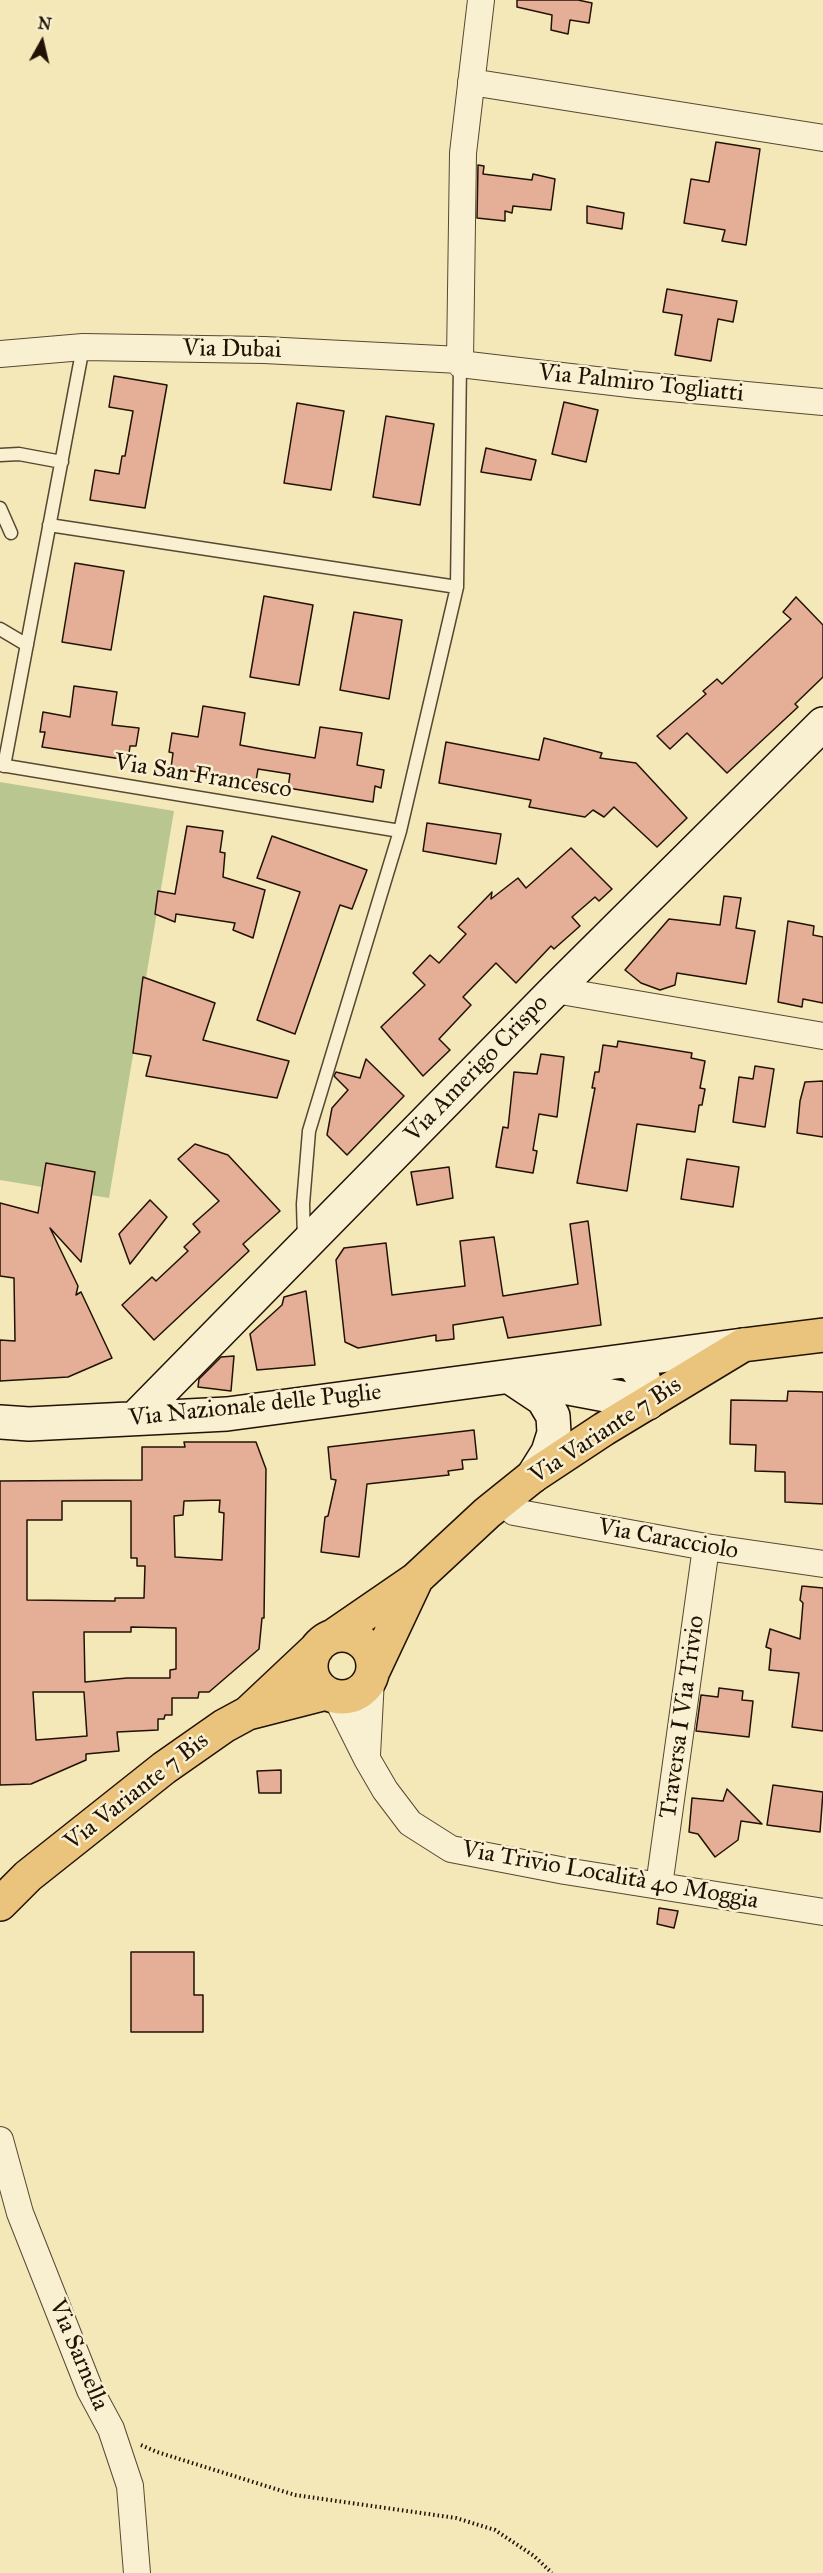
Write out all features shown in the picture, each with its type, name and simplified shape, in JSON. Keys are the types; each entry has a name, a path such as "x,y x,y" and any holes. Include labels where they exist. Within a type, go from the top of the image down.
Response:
{"main road":[{"name":"Via Amerigo Crispo","path":"135,1418 555,990 823,724"},
{"name":"Via Variante 7 Bis","path":"0,1893 28,1876 194,1746 248,1713 325,1642 416,1579 487,1513 533,1476 743,1345 823,1335"},
{"name":"Via Nazionale delle Puglie","path":"0,1422 29,1424 227,1414 743,1345"},
{"path":"624,1361 634,1365 643,1377 648,1403"},
{"name":"Via Nazionale delle Puglie","path":"509,1376 648,1403"},
{"path":"509,1376 543,1399 553,1416 554,1433 551,1443 533,1476"},
{"name":"Via Variante 7 Bis","path":"372,1674 416,1579"},
{"path":"343,1635 362,1642 373,1659 372,1674 357,1694 347,1698 331,1695 318,1687 311,1667 325,1642 343,1635"},
{"name":"Via Variante 7 Bis","path":"248,1713 331,1695"},
{"name":"Via Variante 7 Bis","path":"0,1904 28,1876"}],"street":[{"path":"460,362 463,153 481,0"},
{"path":"471,81 823,138"},
{"name":"Via Dubai","path":"0,354 83,347 264,350 460,362"},
{"name":"Via Palmiro Togliatti","path":"460,362 638,385 823,402"},
{"path":"555,990 823,1036"},
{"name":"Via Caracciolo","path":"514,1512 706,1547 823,1564"},
{"name":"Traversa I Via Trivio","path":"659,1886 706,1547"},
{"path":"367,1759 372,1674"},
{"name":"Via Trivio Località 40 Moggia","path":"331,1695 385,1790 410,1823 451,1849 565,1871 823,1912"},
{"name":"Via Sarnella","path":"0,2140 20,2213 90,2390 111,2429 129,2486 137,2573"}],"lane":[{"path":"2,765 83,347"},
{"path":"305,1245 303,1204 309,1131 400,831 457,587 460,362"},
{"path":"0,455 19,454 62,462"},
{"path":"0,507 11,533"},
{"path":"50,525 457,587"},
{"path":"0,629 27,645"},
{"name":"Via San Francesco","path":"2,765 400,831"}],"path":[{"path":"111,2429 157,2452 295,2495 456,2518 495,2530 534,2556 552,2573"}],"green space":[{"path":"0,782 174,811 109,1198 0,1180"}],"building":[{"path":"517,0 578,0 592,3 589,23 570,20 568,34 551,30 552,15 517,7"},
{"path":"716,142 760,149 746,245 722,241 725,230 684,223 691,179 709,182"},
{"path":"478,165 484,166 483,174 532,180 533,174 555,179 551,210 513,206 512,213 505,211 505,221 477,218"},
{"path":"587,206 624,213 622,229 587,223"},
{"path":"667,289 737,301 733,322 718,319 711,361 675,355 682,315 663,312"},
{"path":"114,376 167,385 145,508 90,500 95,470 119,474 122,456 125,456 133,411 109,407"},
{"path":"564,402 598,410 586,462 552,454"},
{"path":"297,403 344,411 331,490 284,483"},
{"path":"386,416 434,424 420,505 373,497"},
{"path":"486,448 536,460 531,480 481,472"},
{"path":"75,563 124,571 111,650 62,642"},
{"path":"264,596 313,605 299,685 250,677"},
{"path":"796,597 823,625 823,677 795,704 798,707 727,773 687,733 670,749 657,736 706,694 703,691 717,679 722,684 791,619 783,612"},
{"path":"354,612 402,620 389,699 340,690"},
{"path":"74,686 117,692 112,725 139,728 136,746 130,746 128,760 42,747 45,732 40,732 43,712 70,717"},
{"path":"203,706 245,713 240,745 267,750 315,758 320,727 362,733 357,765 384,770 381,788 375,786 373,802 288,788 290,774 258,769 256,781 171,768 173,753 169,752 172,733 198,737"},
{"path":"544,738 602,753 600,758 636,763 687,818 657,847 614,807 604,817 593,810 585,817 529,807 531,800 439,783 446,742 539,760"},
{"path":"427,823 501,834 496,864 423,851"},
{"path":"187,826 223,831 220,852 225,853 223,877 265,890 253,938 233,930 235,923 176,914 175,922 155,914 158,891 175,894"},
{"path":"272,836 367,870 352,909 340,905 295,1034 257,1020 300,892 257,878"},
{"path":"571,848 612,889 599,901 595,897 572,917 580,926 554,949 551,946 516,983 496,963 463,997 471,1005 439,1039 450,1050 423,1076 381,1027 425,985 413,973 430,955 439,963 466,934 458,927 492,892 491,899 518,878 526,888"},
{"path":"724,896 741,898 736,928 755,931 746,984 677,973 675,985 660,990 641,983 625,970 669,919 720,925"},
{"path":"788,921 814,926 813,935 823,937 823,1003 803,999 802,1007 778,1002"},
{"path":"143,977 215,1003 203,1040 289,1061 277,1098 146,1076 151,1056 133,1053"},
{"path":"618,1041 692,1053 691,1058 705,1061 700,1088 705,1089 702,1105 699,1105 695,1132 637,1124 627,1191 577,1183 595,1088 592,1088 595,1072 599,1072 603,1045 617,1047"},
{"path":"541,1054 564,1057 557,1117 539,1114 533,1150 537,1151 533,1173 496,1167 503,1127 508,1128 514,1072 537,1074"},
{"path":"366,1059 404,1096 347,1155 327,1135 332,1108 348,1090 334,1076 336,1072 360,1078"},
{"path":"755,1066 774,1069 765,1127 733,1122 739,1077 753,1079"},
{"path":"823,1081 823,1137 797,1133 800,1101 805,1082"},
{"path":"195,1144 228,1155 280,1211 243,1244 249,1251 154,1340 122,1305 152,1277 156,1281 188,1251 184,1247 200,1232 193,1224 219,1201 178,1159"},
{"path":"687,1159 739,1167 733,1207 681,1199"},
{"path":"46,1163 95,1172 81,1262 50,1228 78,1286 76,1295 81,1292 112,1358 68,1377 0,1381 0,1340 15,1341 14,1278 0,1276 0,1203 38,1213"},
{"path":"449,1167 453,1198 417,1205 411,1172"},
{"path":"150,1200 167,1217 130,1264 119,1234"},
{"path":"588,1221 601,1325 508,1338 503,1317 453,1325 454,1339 436,1341 436,1335 358,1348 345,1342 336,1260 344,1248 386,1243 392,1295 465,1286 460,1241 494,1237 503,1296 578,1284 570,1224"},
{"path":"306,1291 315,1365 257,1370 250,1334 282,1305 284,1297"},
{"path":"234,1356 231,1391 198,1387 199,1379 221,1357"},
{"path":"788,1391 823,1392 823,1504 785,1502 785,1472 755,1471 756,1445 730,1444 731,1400 787,1401"},
{"path":"474,1430 477,1459 462,1460 463,1469 448,1471 449,1475 367,1484 359,1557 321,1552 325,1517 328,1516 336,1480 331,1479 328,1447"},
{"path":"184,1442 256,1442 266,1469 264,1618 262,1618 259,1649 209,1692 199,1692 198,1698 172,1698 172,1715 165,1715 164,1719 158,1719 158,1730 117,1732 119,1751 86,1754 86,1760 31,1784 0,1785 0,1481 142,1480 142,1447 185,1447","holes":["220,1500 219,1512 224,1513 222,1560 175,1557 174,1516 183,1515 184,1501","62,1501 131,1501 131,1558 137,1558 137,1566 145,1566 144,1598 115,1598 115,1601 27,1600 27,1520 62,1520","131,1627 176,1628 176,1669 170,1670 170,1678 127,1678 85,1682 84,1632 131,1632","33,1692 84,1692 87,1736 36,1740"]},
{"path":"802,1586 823,1588 823,1731 792,1727 799,1673 769,1670 771,1649 766,1647 770,1629 800,1639"},
{"path":"719,1688 743,1691 742,1700 753,1701 749,1737 696,1731 701,1695 718,1697"},
{"path":"281,1770 281,1793 259,1793 257,1771"},
{"path":"773,1785 823,1792 820,1832 767,1825"},
{"path":"727,1789 762,1824 741,1821 738,1840 715,1857 698,1834 689,1832 692,1798 723,1801"},
{"path":"659,1908 678,1911 674,1928 657,1924"},
{"path":"131,1952 194,1952 194,1995 203,1995 203,2032 131,2032"}]}
